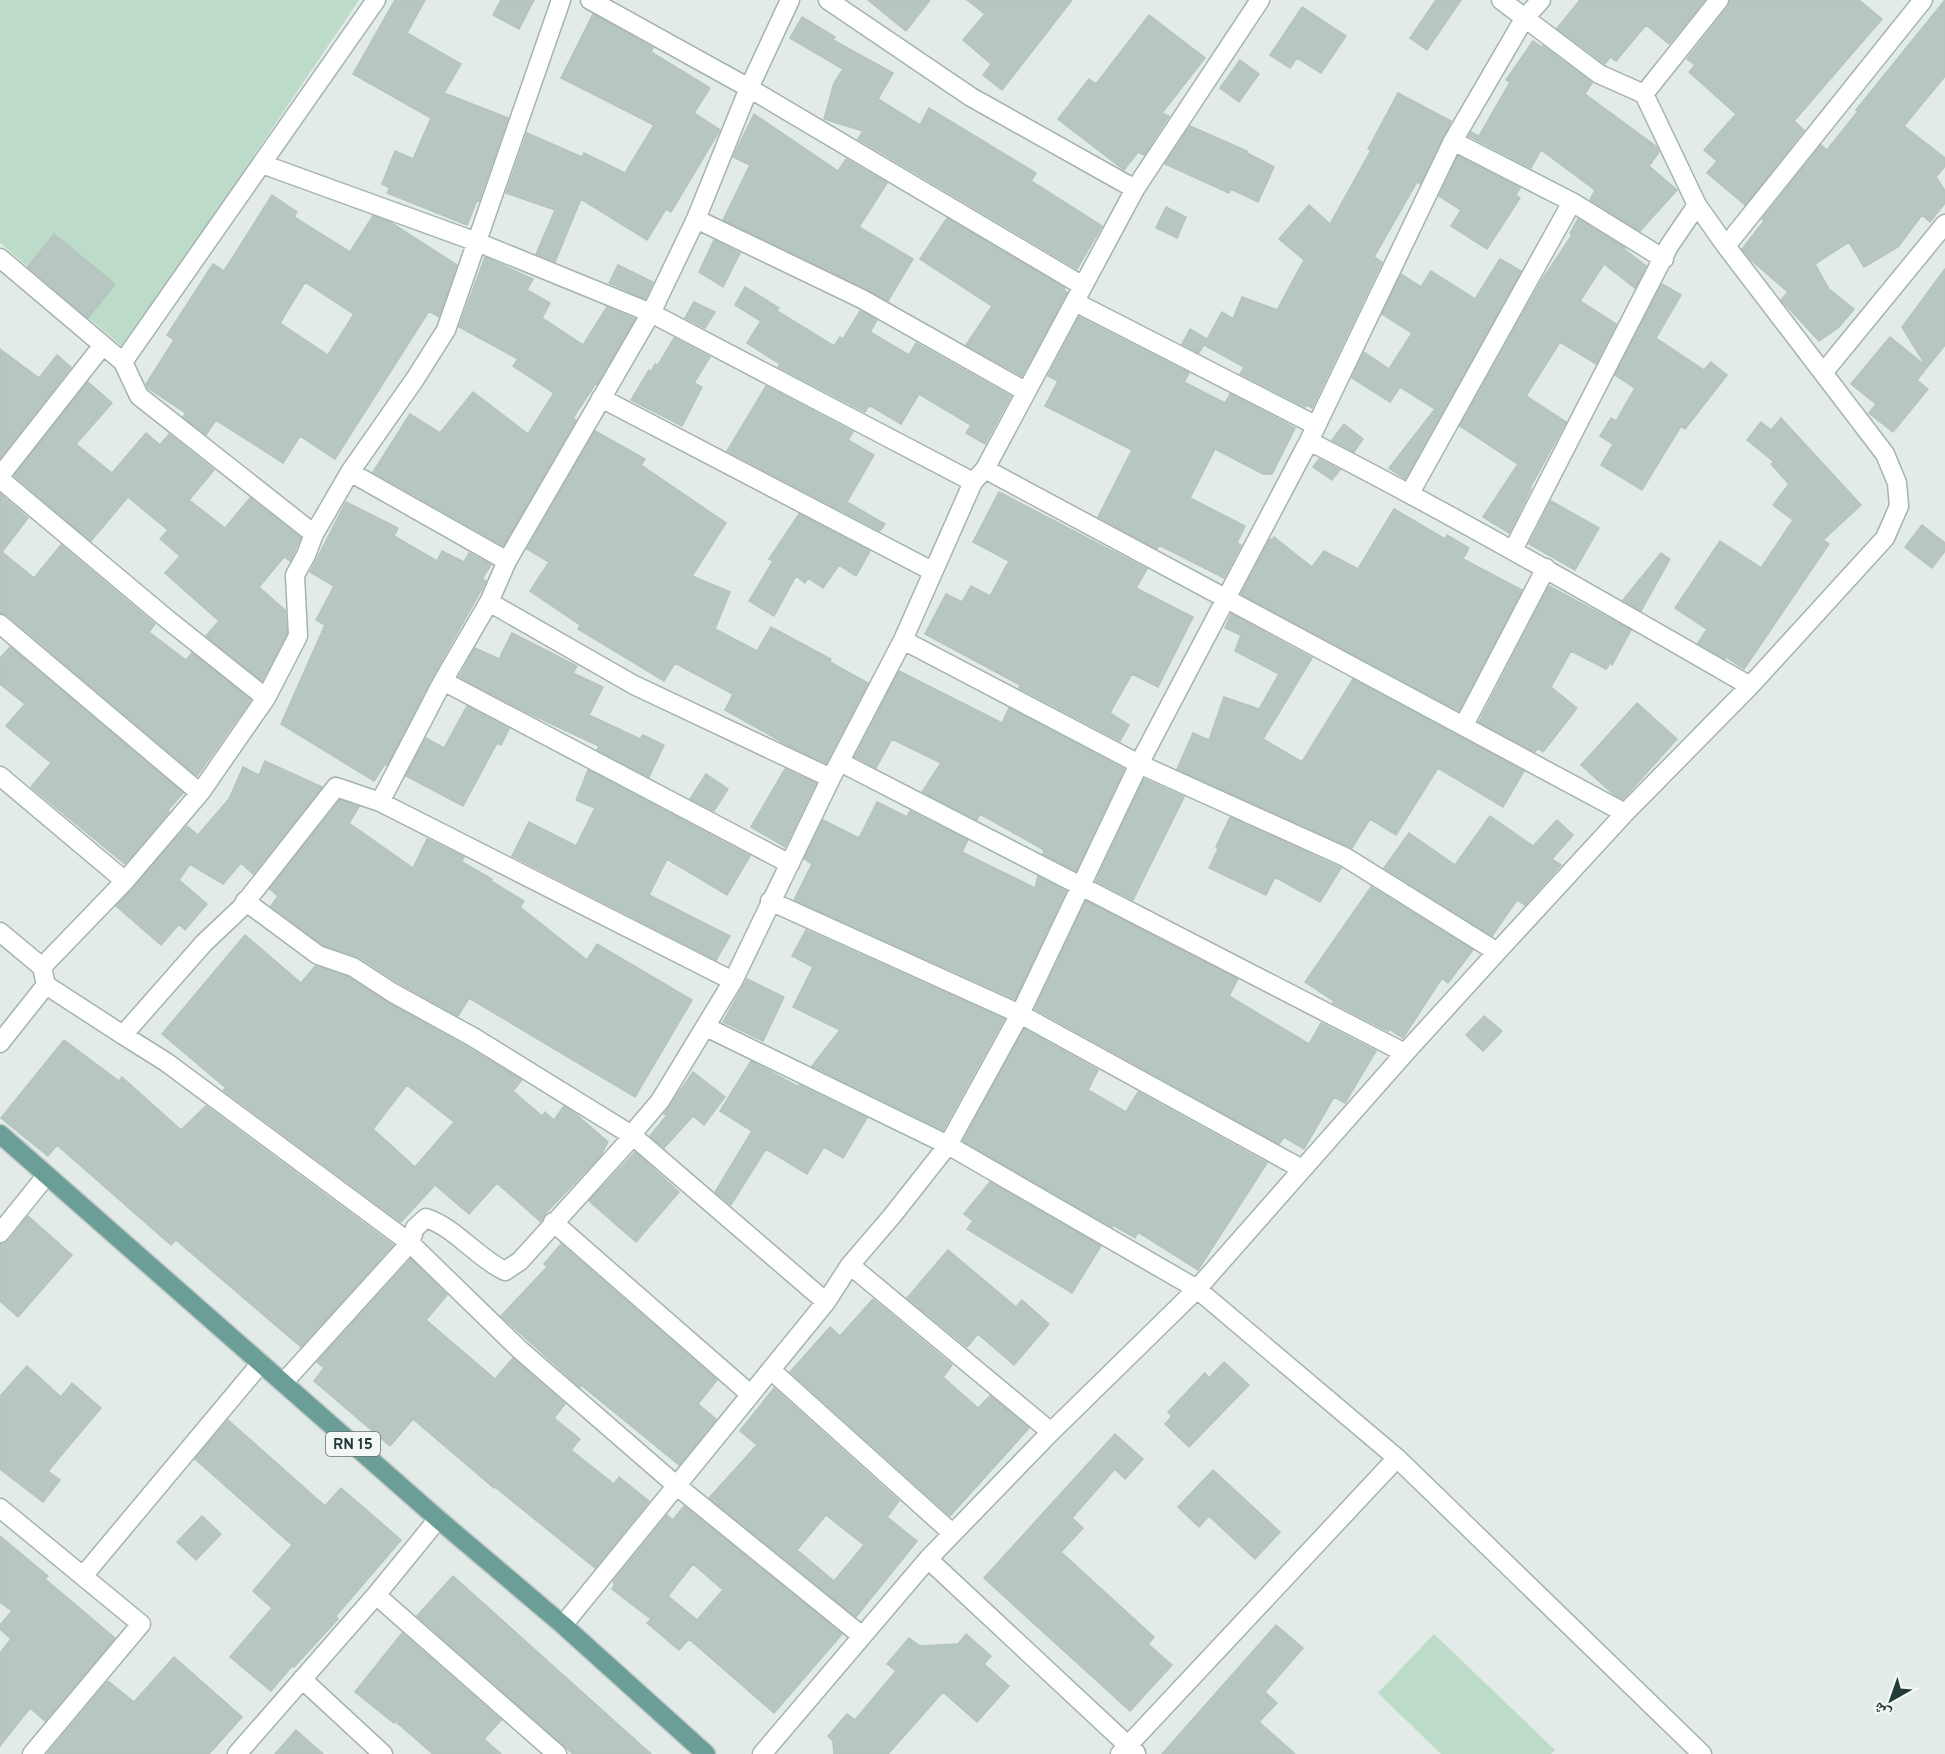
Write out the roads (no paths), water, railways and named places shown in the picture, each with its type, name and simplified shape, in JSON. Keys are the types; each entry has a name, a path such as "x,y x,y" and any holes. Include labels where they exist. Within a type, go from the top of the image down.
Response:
{"main road":[{"name":"RN 15","path":"0,1134 438,1519 563,1625 706,1754"}],"street":[{"path":"123,362 376,0"},
{"path":"0,1042 44,976 200,794 266,698 298,636 295,574 314,534 350,472 446,330 561,0"},
{"path":"590,0 750,88 1079,294 1410,493 1546,568 1750,686"},
{"path":"380,802 443,681 489,602 507,561 651,313 696,219 750,88 790,0"},
{"path":"828,0 971,97 1136,189"},
{"path":"284,1382 410,1243 415,1228 426,1218 440,1223 489,1263 505,1270 520,1261 553,1222 633,1137 637,1128 660,1101 733,981 770,901 903,640 932,571 979,476 1025,391 1136,189 1260,0"},
{"path":"762,1754 952,1533 1197,1288 1497,952 1625,813 1750,686 1885,537 1899,506 1897,483 1885,454 1697,205 1644,94 1599,74 1524,20 1501,0"},
{"path":"563,1625 826,1302 850,1265 948,1145 1020,1014 1139,764 1312,433 1453,141 1524,20 1541,0"},
{"path":"1644,94 1719,0"},
{"path":"1726,246 1923,0"},
{"path":"1453,141 1572,202 1664,259"},
{"path":"262,164 477,242 651,313 1227,597 1625,813"},
{"path":"1410,493 1572,202"},
{"path":"1513,550 1669,246 1697,205"},
{"path":"696,219 862,299 1025,391"},
{"path":"1823,373 1945,224"},
{"path":"0,258 123,362 139,396 314,534"},
{"path":"103,345 0,477 167,619 266,698"},
{"path":"601,398 932,571"},
{"path":"350,472 507,561"},
{"path":"1464,724 1546,568"},
{"path":"489,602 634,685 836,770 1081,888 1405,1053"},
{"path":"0,624 200,794"},
{"path":"903,640 1139,764 1345,857 1497,952"},
{"path":"443,681 790,864"},
{"path":"0,776 124,881"},
{"path":"123,1035 204,943 240,909 336,787 380,802 733,981"},
{"path":"245,901 318,955 353,967 393,993 473,1037 633,1137 826,1302"},
{"path":"770,901 1020,1014 1302,1169"},
{"path":"0,933 44,976 123,1035 166,1062 410,1243 519,1349 677,1486 862,1636"},
{"path":"706,1028 948,1145 1197,1288 1397,1458 1702,1754"},
{"path":"0,1233 46,1176"},
{"path":"553,1222 750,1394"},
{"path":"850,1265 1051,1432"},
{"path":"83,1576 261,1363"},
{"path":"771,1370 952,1533"},
{"path":"928,1559 1128,1751 1397,1458"},
{"path":"0,1508 141,1624 32,1754"},
{"path":"237,1754 376,1595 438,1519"},
{"path":"376,1595 557,1754"},
{"path":"302,1679 383,1754"}]}
